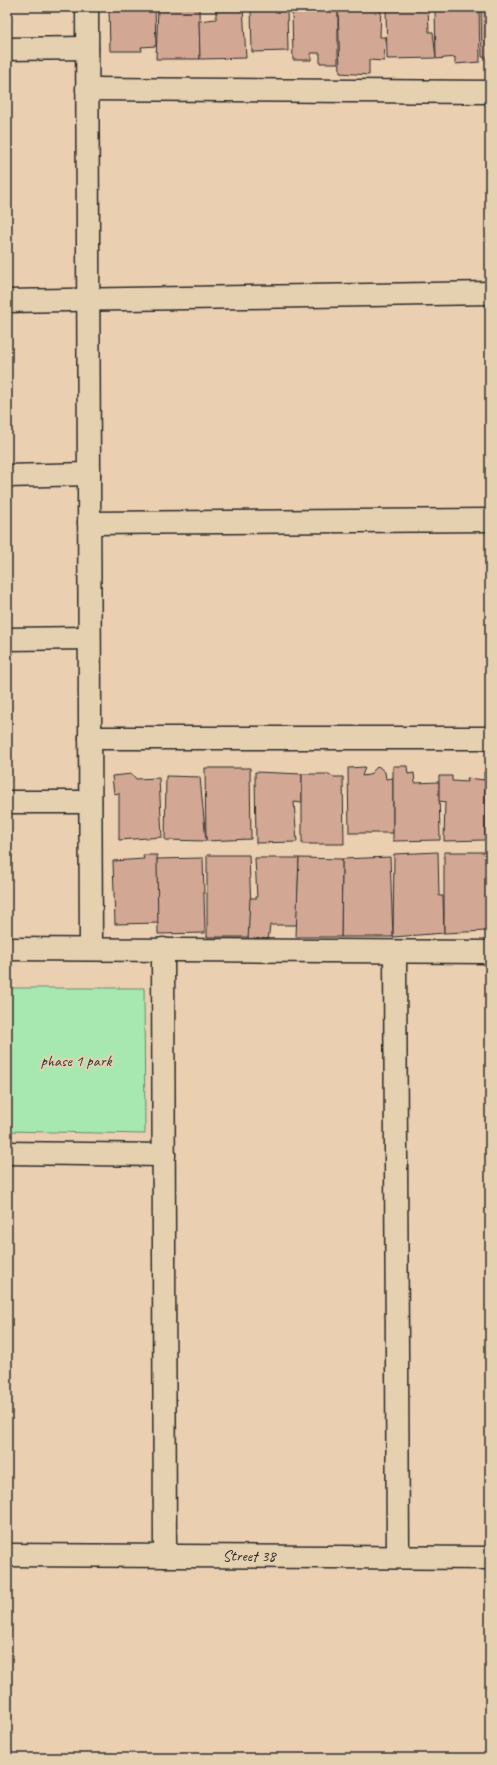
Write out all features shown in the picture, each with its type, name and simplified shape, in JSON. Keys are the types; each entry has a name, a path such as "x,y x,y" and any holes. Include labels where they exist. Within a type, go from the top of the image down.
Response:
{"street":[{"path":"87,7 91,949"},
{"path":"7,49 87,48"},
{"path":"87,89 490,92"},
{"path":"7,302 490,293"},
{"path":"7,476 89,474"},
{"path":"89,523 490,520"},
{"path":"7,639 90,638"},
{"path":"90,738 490,738"},
{"path":"7,802 90,802"},
{"path":"7,949 490,952"},
{"path":"163,949 165,1556"},
{"path":"396,952 398,1557"},
{"path":"7,1153 164,1155"},
{"name":"Street 38","path":"7,1555 490,1558"}],"green space":[{"name":"phase 1 park","path":"7,988 144,988 145,1134 7,1131"}],"building":[{"path":"109,7 155,7 156,46 141,47 142,51 110,51"},
{"path":"158,7 199,7 200,59 156,59"},
{"path":"216,7 243,7 246,58 200,59 199,21 216,19"},
{"path":"251,7 291,7 291,10 287,10 288,51 252,52"},
{"path":"292,7 338,7 338,63 320,63 320,53 311,53 311,60 293,60"},
{"path":"338,7 381,7 380,37 385,37 384,61 369,60 369,75 340,73"},
{"path":"386,7 428,7 429,32 433,32 436,58 387,59"},
{"path":"435,7 479,7 480,62 455,64 455,57 436,59"},
{"path":"481,7 490,7 490,57 482,57"},
{"path":"378,766 385,772 386,779 393,778 393,833 349,833 348,768 365,767 362,776 369,775"},
{"path":"393,766 407,766 408,774 414,773 415,783 439,782 440,840 393,841"},
{"path":"205,768 250,768 251,839 206,841"},
{"path":"255,772 302,774 302,803 294,802 297,842 256,843"},
{"path":"484,772 490,772 490,840 485,840"},
{"path":"132,774 136,779 159,778 162,837 119,840 119,793 114,794 112,776"},
{"path":"302,774 329,774 333,777 343,777 344,844 302,844"},
{"path":"166,776 200,777 206,841 165,840"},
{"path":"439,776 452,776 452,781 468,782 467,778 485,780 485,840 444,841 445,802 439,801"},
{"path":"438,852 439,896 443,896 444,933 393,937 394,854"},
{"path":"444,852 486,852 487,931 444,933"},
{"path":"143,855 157,855 160,923 115,924 113,861 144,859"},
{"path":"207,855 249,855 252,937 207,937"},
{"path":"390,857 393,937 341,937 342,859"},
{"path":"203,858 205,933 158,934 157,859"},
{"path":"255,858 299,858 297,925 270,925 268,941 248,941 250,898 257,898"},
{"path":"299,858 342,859 341,937 296,937"}]}
